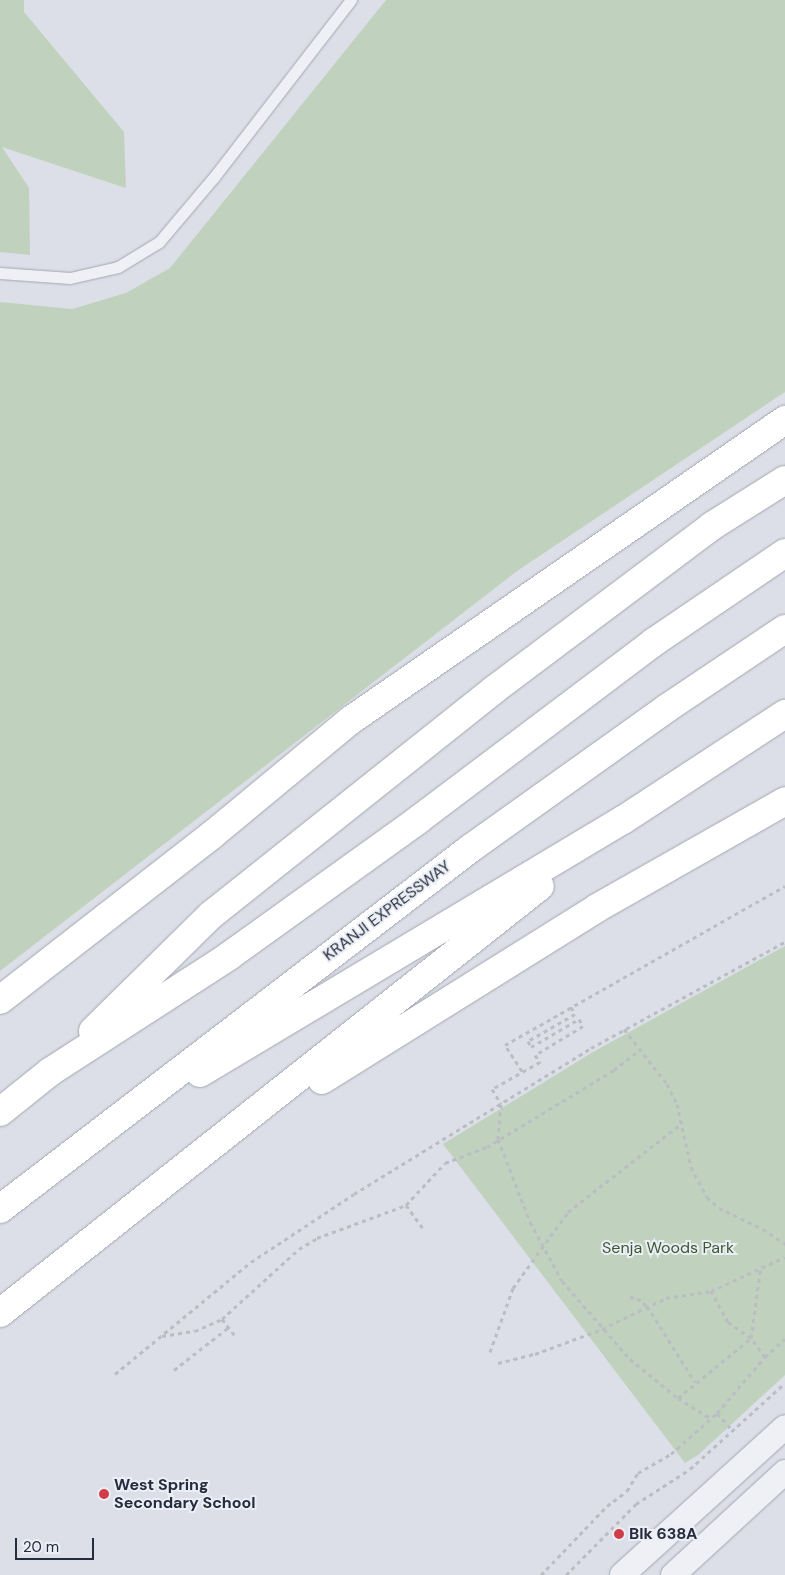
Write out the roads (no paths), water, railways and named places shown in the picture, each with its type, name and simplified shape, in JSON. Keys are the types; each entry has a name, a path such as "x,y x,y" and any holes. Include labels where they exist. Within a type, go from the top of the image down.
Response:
{"highway":[{"path":"0,1000 213,834 351,720 785,420"},
{"path":"0,1112 50,1072 211,915 495,689 712,526 785,480"},
{"path":"50,1072 229,956 418,820 654,642 785,553"},
{"name":"KRANJI EXPRESSWAY","path":"0,1209 285,988 471,848 667,708 785,629"},
{"path":"104,1130 623,820 785,714"},
{"path":"212,1149 597,908 785,801"},
{"path":"0,1313 212,1149 623,820"}],"street":[{"path":"622,1575 785,1427"},
{"path":"673,1575 785,1472"}],"lane":[{"path":"0,273 70,278 118,267 160,242 214,177 351,0"}],"place":[{"name":"West Spring Secondary School","path":"104,1494"},
{"name":"Blk 638A","path":"619,1534"}],"park label":[{"name":"Senja Woods Park","path":"668,1248"}]}
